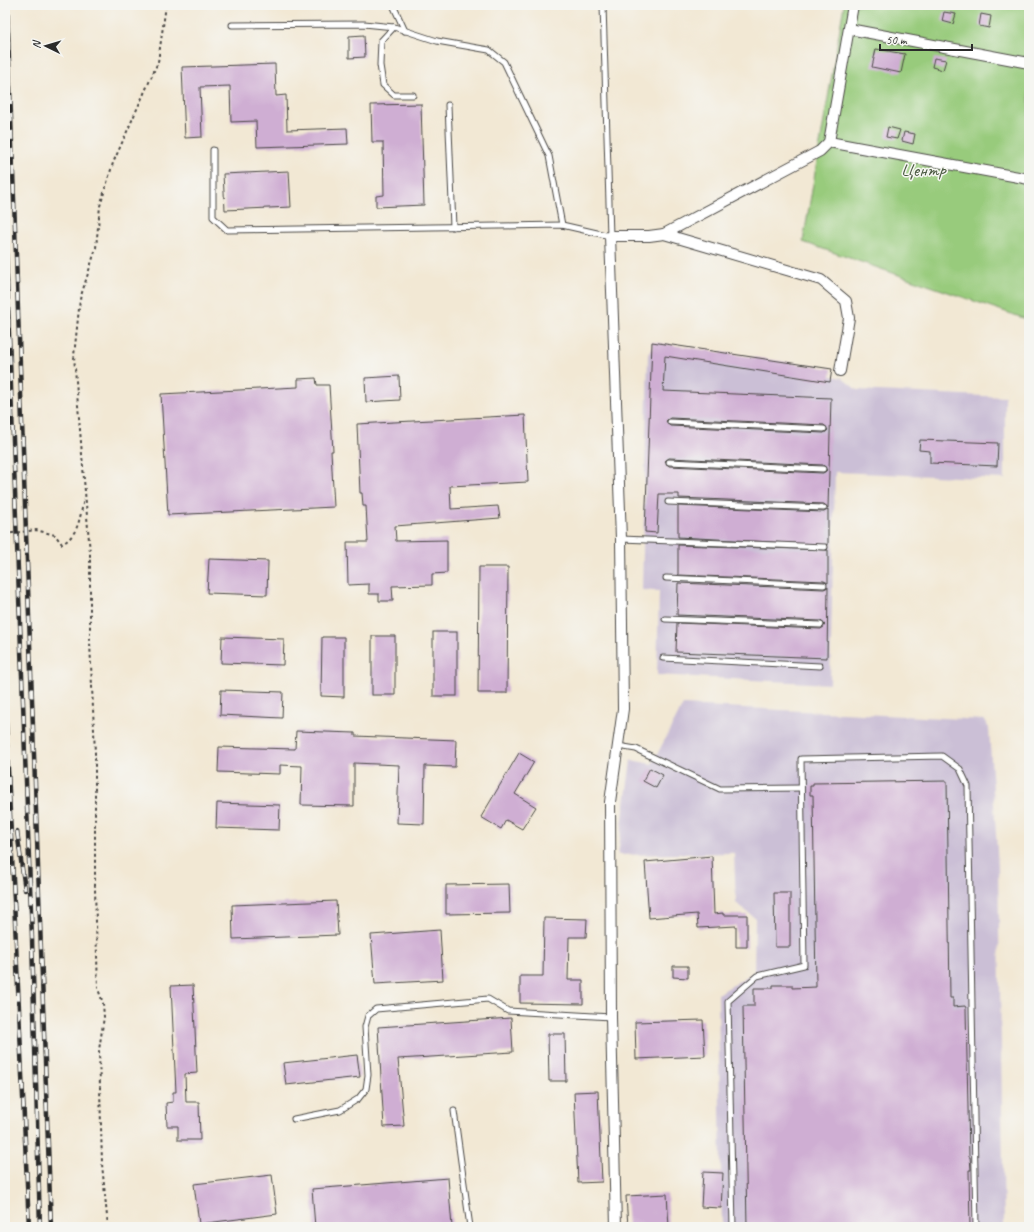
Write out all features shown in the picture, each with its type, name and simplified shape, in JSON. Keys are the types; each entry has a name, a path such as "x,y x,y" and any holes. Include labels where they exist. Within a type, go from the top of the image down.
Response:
{"street":[{"path":"616,1227 611,1017 610,802 623,709 621,539 610,236 649,236 664,234 820,151 829,142 853,5"},
{"path":"849,29 1029,63"},
{"path":"829,142 1029,179"},
{"path":"664,234 821,280 846,302 849,318 840,371"}],"lane":[{"path":"393,5 405,31"},
{"path":"213,150 213,217 227,230 562,225 610,236 602,5"},
{"path":"232,25 364,24 394,27 437,41 489,50 504,62 548,156 562,225"},
{"path":"394,27 381,41 380,65 383,85 394,95 413,94"},
{"path":"448,105 452,227"},
{"path":"670,422 824,429"},
{"path":"669,462 823,469"},
{"path":"668,502 824,508"},
{"path":"621,539 825,547"},
{"path":"666,578 824,585"},
{"path":"665,619 821,625"},
{"path":"664,658 820,666"},
{"path":"618,746 636,749 720,789 801,788"},
{"path":"733,1227 728,1001 757,976 804,965 801,760 942,756 960,769 968,786 976,1227"},
{"path":"294,1119 340,1110 358,1099 366,1089 368,1075 365,1027 368,1016 376,1009 488,999 508,1011 611,1017"},
{"path":"454,1110 470,1227"}],"path":[{"path":"108,1227 102,1164 98,1050 104,1017 98,981 95,889 95,753 90,642 90,553 74,356 80,299 96,248 100,206 113,163 158,62 166,5"},
{"path":"5,534 36,530 55,535 62,544 70,540 76,531 85,496"}],"shaded area":[{"path":"658,343 842,378 857,390 1005,397 1005,479 835,472 830,684 657,675 659,591 642,590 648,355"},
{"path":"683,705 984,720 989,728 998,866 1004,1227 722,1227 718,994 754,972 755,918 736,903 734,853 618,855 631,760 652,764"}],"green space":[{"name":"Центр","path":"844,5 1029,5 1029,320 803,242"}],"building":[{"path":"944,12 956,14 953,24 942,21"},
{"path":"981,14 991,16 989,28 979,26"},
{"path":"364,35 365,57 349,58 349,36"},
{"path":"876,49 905,54 901,73 872,67"},
{"path":"934,58 946,60 943,70 932,67"},
{"path":"275,64 276,96 286,95 287,130 347,128 348,144 257,147 256,121 231,122 230,86 200,87 202,137 185,138 182,67"},
{"path":"421,104 424,205 376,207 376,196 384,195 383,142 372,142 371,105"},
{"path":"888,127 900,130 897,139 886,137"},
{"path":"904,132 915,134 913,144 902,141"},
{"path":"289,171 291,207 225,210 223,174"},
{"path":"652,342 832,369 830,382 665,356 663,391 831,398 828,508 824,504 679,498 679,494 659,494 657,533 645,532","holes":["670,418 824,425 828,430 824,433 670,426 666,421","669,458 823,465 827,470 823,473 669,466 665,461"]},
{"path":"399,376 400,400 366,402 365,378"},
{"path":"316,378 317,385 329,385 333,451 331,451 334,507 168,515 161,394 298,387 298,379"},
{"path":"525,415 528,482 450,486 451,509 498,506 500,518 395,526 396,541 447,540 447,573 432,574 432,585 392,586 393,601 379,601 379,594 369,594 369,584 348,585 347,542 368,542 366,506 363,506 362,493 360,493 357,424"},
{"path":"920,440 998,443 997,466 930,463 930,451 919,450"},
{"path":"678,506 824,512 828,509 828,545 678,537"},
{"path":"678,545 828,550 828,583 824,581 678,575"},
{"path":"209,559 268,561 267,595 207,593"},
{"path":"479,567 508,567 507,693 478,693"},
{"path":"678,583 824,589 828,587 827,658 676,652 677,623 821,629 825,625 821,621 677,615"},
{"path":"433,632 457,632 457,696 433,696"},
{"path":"372,636 395,636 395,695 372,695"},
{"path":"222,637 284,639 283,665 221,663"},
{"path":"322,637 344,637 344,697 321,696"},
{"path":"221,690 283,692 282,718 220,715"},
{"path":"296,731 355,733 355,736 456,740 455,767 425,766 424,824 397,823 399,765 354,763 354,806 301,805 302,766 280,765 280,774 218,772 219,747 295,749"},
{"path":"519,753 534,762 515,794 536,807 522,829 506,820 501,829 481,817"},
{"path":"650,768 663,775 656,788 643,781"},
{"path":"947,781 950,998 953,998 953,1007 965,1006 966,1008 969,1157 971,1170 969,1170 970,1227 747,1227 743,1006 754,1006 754,988 773,988 773,985 792,985 792,988 816,987 813,795 810,795 810,786 813,786 813,783"},
{"path":"217,803 280,805 279,830 216,828"},
{"path":"712,856 714,914 723,913 723,915 747,915 747,947 736,947 736,926 698,928 697,914 649,918 645,862"},
{"path":"509,884 510,913 446,914 446,885"},
{"path":"774,893 790,893 790,947 775,947"},
{"path":"336,901 338,935 233,939 232,905"},
{"path":"544,918 587,919 586,937 569,937 568,980 583,980 583,1004 520,1003 520,976 543,976"},
{"path":"440,930 443,980 375,984 371,935"},
{"path":"673,966 688,966 688,978 673,977"},
{"path":"193,985 197,1073 185,1074 186,1102 199,1102 200,1140 178,1140 178,1126 167,1126 166,1103 173,1102 173,1092 176,1092 171,986"},
{"path":"511,1018 513,1052 398,1059 404,1126 384,1127 378,1027"},
{"path":"703,1020 705,1056 636,1059 635,1022"},
{"path":"548,1034 565,1034 566,1081 549,1081"},
{"path":"357,1055 360,1077 286,1085 283,1063"},
{"path":"598,1091 602,1182 578,1183 574,1092"},
{"path":"703,1172 723,1173 721,1208 701,1207"},
{"path":"272,1175 277,1214 199,1224 194,1184"},
{"path":"448,1178 452,1227 315,1227 312,1189"},
{"path":"667,1194 669,1227 628,1227 626,1196"}],"railway":[{"path":"7,5 51,1227"},
{"path":"5,229 32,938 40,1227"},
{"path":"5,704 29,1227"},
{"path":"17,831 25,890"}]}
